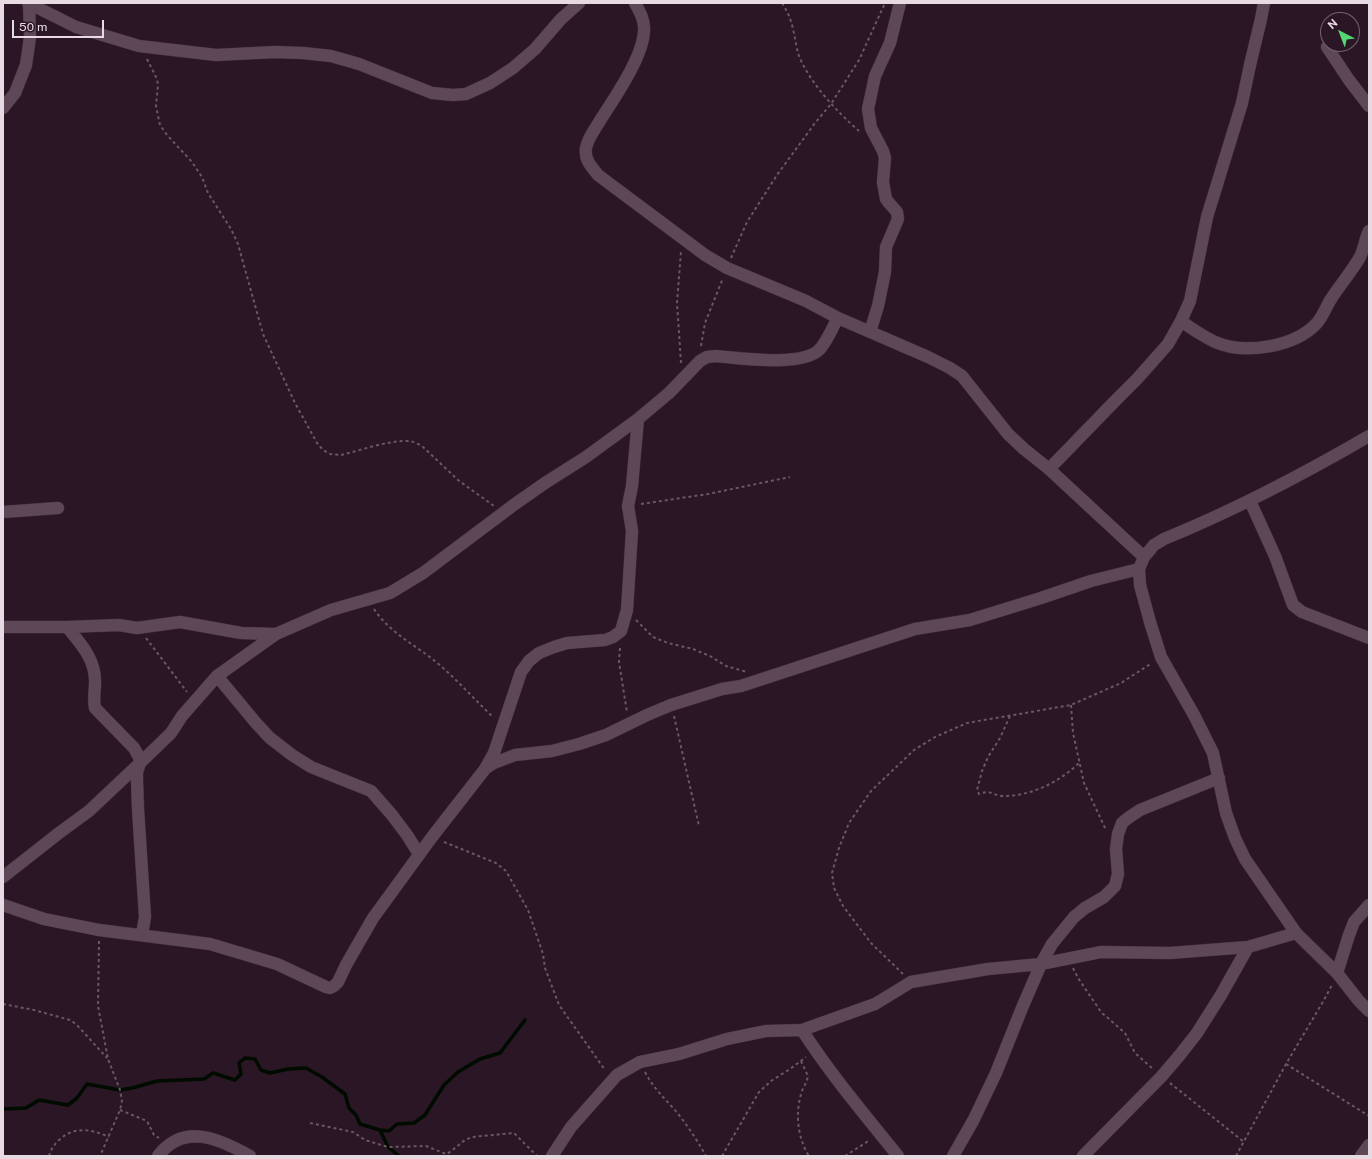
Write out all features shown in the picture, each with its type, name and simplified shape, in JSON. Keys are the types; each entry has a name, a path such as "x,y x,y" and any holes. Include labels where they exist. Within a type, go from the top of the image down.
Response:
{"street":[{"path":"3,108 15,93 26,65 30,37 28,3 76,27 139,46 216,55 275,52 331,56 359,64 432,93 453,96 466,94 490,83 513,68 535,49 562,19 579,3"},
{"path":"635,3 642,15 644,32 639,54 620,90 590,136 586,148 588,162 598,175 683,240 704,255 727,268 806,301 838,318 950,368 962,376 1008,434 1049,469 1144,557"},
{"path":"870,332 886,272 886,247 898,219 897,212 888,203 885,192 883,182 885,158 871,128 868,114 869,102 875,76 890,42 900,3"},
{"path":"1049,469 1137,379 1168,344 1181,321 1190,301 1207,217 1242,102 1264,3"},
{"path":"1330,52 1369,106"},
{"path":"1181,321 1215,342 1235,348 1252,348 1271,345 1287,341 1301,335 1317,323 1324,313 1330,301 1360,256 1369,231"},
{"path":"3,877 89,811 171,733 182,716 196,702 217,676 276,634 331,610 390,593 423,573 504,512 545,483 586,457 638,419 669,393 700,361 707,357 716,356 779,360 813,355 823,346 838,318"},
{"path":"3,905 44,919 99,930 210,944 277,964 330,988 334,986 338,982 373,918 419,854 485,769 494,753 521,672 529,661 539,654 554,647 567,643 605,640 613,637 621,631 627,610 632,531 628,506 632,486 638,419"},
{"path":"1369,436 1309,471 1250,501 1164,539 1154,545 1144,557 1139,569 1140,584 1161,657 1213,752 1226,813 1235,838 1245,858 1296,933 1337,973 1359,1001 1369,1011"},
{"path":"1250,501 1275,556 1293,605 1302,612 1369,638"},
{"path":"3,512 58,508"},
{"path":"485,769 494,763 515,755 548,752 606,735 671,705 710,692 741,686 915,629 970,620 1091,581 1139,569"},
{"path":"3,627 119,625 138,628 180,622 241,633 276,634"},
{"path":"67,627 88,652 93,665 95,682 93,700 95,708 134,748 139,757 140,763 137,772 138,809 145,917 142,935"},
{"path":"217,676 270,738 292,755 311,767 371,791 392,815 419,854"},
{"path":"953,1156 973,1121 996,1073 1041,964 1052,944 1074,917 1085,908 1104,897 1115,886 1118,874 1116,849 1118,834 1122,823 1140,810 1219,778"},
{"path":"1337,973 1354,922 1369,905"},
{"path":"552,1156 571,1127 617,1075 640,1062 679,1054 727,1040 766,1031 802,1030 875,1004 911,982 988,969 1041,964 1101,952 1170,953 1248,947 1296,933"},
{"path":"1083,1156 1161,1077 1179,1056 1197,1033 1221,995 1248,947"},
{"path":"802,1030 847,1094 898,1156"},
{"path":"158,1156 163,1150 178,1140 193,1135 212,1139 231,1146 250,1156"},
{"path":"1361,1156 1369,1145"}],"path":[{"path":"782,3 792,23 798,54 811,77 831,104 867,138 879,144"},
{"path":"700,361 701,345 706,323 727,268 747,222 777,175 815,123 831,104 859,60 885,3"},
{"path":"139,46 157,79 158,85 156,106 160,125 167,135 192,162 202,177 208,192 231,229 238,244 263,334 295,403 317,443 326,452 335,455 394,442 416,442 458,480 504,512"},
{"path":"680,380 682,361 677,303 683,240"},
{"path":"628,506 708,494 790,477"},
{"path":"368,600 386,624 442,667 503,726"},
{"path":"627,610 653,638 693,649 710,656 726,666 741,669 765,678"},
{"path":"138,628 166,663 181,685 196,702"},
{"path":"621,631 619,662 628,715 626,725"},
{"path":"911,982 871,943 843,906 834,888 832,873 839,848 849,823 871,791 914,750 935,737 967,723 1071,705 1121,683 1161,657"},
{"path":"671,705 699,826"},
{"path":"1071,705 1073,733 1084,783 1116,849"},
{"path":"1010,715 1000,738 988,756 982,771 977,790 979,794 987,792 998,796 1025,794 1054,782 1069,773 1079,763"},
{"path":"432,837 496,863 506,871 528,910 543,954 545,968 559,1005 605,1070 617,1075"},
{"path":"99,930 98,1006 108,1059 120,1090 122,1102 100,1156"},
{"path":"1075,958 1073,968 1078,978 1101,1012 1125,1033 1135,1052 1161,1077 1244,1142"},
{"path":"1236,1156 1286,1064 1324,1000 1337,973"},
{"path":"3,1004 34,1010 70,1020 76,1024 108,1059"},
{"path":"722,1156 759,1092 770,1081 801,1061 815,1049"},
{"path":"801,1061 808,1076 802,1091 798,1120 801,1139 809,1156"},
{"path":"640,1062 648,1078 682,1120 706,1156"},
{"path":"1286,1064 1369,1116"},
{"path":"120,1110 147,1121 154,1135 157,1137 169,1140 178,1140"},
{"path":"310,1123 353,1132 365,1140 388,1147 426,1146 446,1154 465,1140 472,1137 514,1133 537,1156"},
{"path":"49,1156 54,1145 62,1137 76,1130 93,1131 109,1137"},
{"path":"845,1156 880,1133"}],"waterway":[{"path":"3,1109 26,1108 39,1100 68,1105 77,1098 87,1084 120,1090 157,1081 204,1079 213,1073 235,1080 241,1074 239,1063 245,1058 255,1059 261,1070 270,1073 288,1069 306,1068 322,1077 345,1094 349,1108 356,1115 360,1124 389,1131 397,1124 414,1123 425,1115 444,1085 458,1072 480,1059 500,1053 525,1020"},
{"path":"380,1130 388,1147 399,1156"}]}
